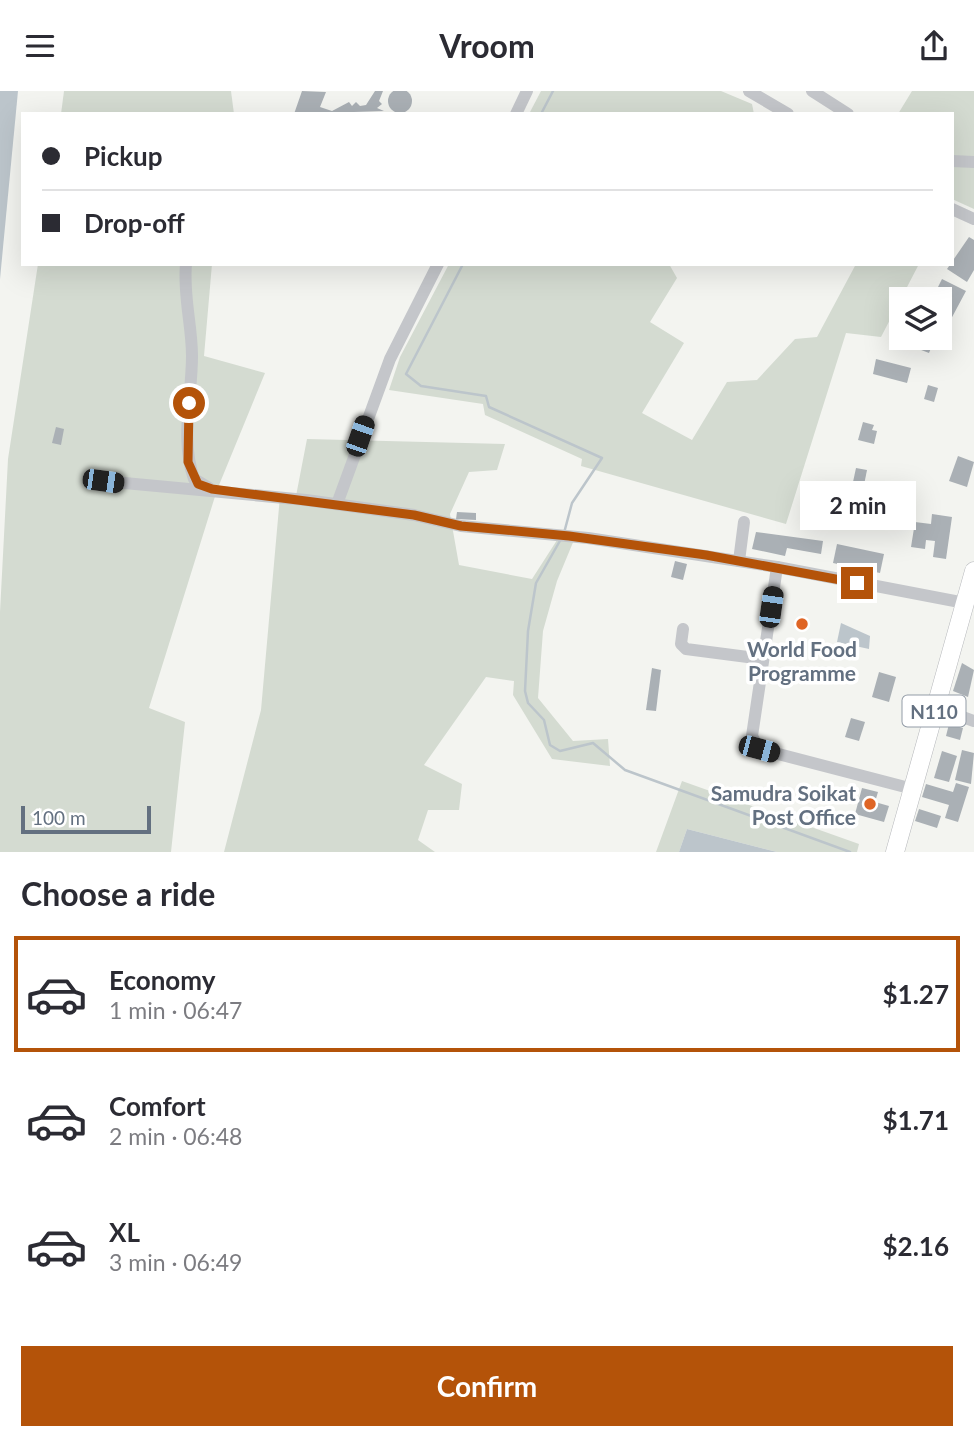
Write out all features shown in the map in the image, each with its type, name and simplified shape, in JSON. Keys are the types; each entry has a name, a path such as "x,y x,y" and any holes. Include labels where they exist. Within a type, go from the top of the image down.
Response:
{"highway":[{"name":"N110","path":"895,852 974,571"}],"street":[{"path":"517,112 527,91"},
{"path":"749,91 786,112"},
{"path":"812,91 845,112"},
{"path":"954,162 974,162"},
{"path":"954,210 974,219"},
{"path":"186,266 184,288 192,354 188,462 198,484 212,489"},
{"path":"337,504 390,359 437,266"},
{"path":"103,481 166,489 212,489 414,515 461,526 588,538 777,567 965,603"},
{"path":"739,561 744,522"},
{"path":"777,567 752,736 759,749 913,789"},
{"path":"683,629 681,644 686,649 763,659"},
{"path":"935,707 974,721"}],"shaded area":[{"path":"0,91 18,91 0,279"},
{"path":"64,91 231,91 234,112 61,112"},
{"path":"541,91 721,91 752,104 754,112 530,112"},
{"path":"912,91 974,91 974,209 954,200 954,112 899,112"},
{"path":"38,266 212,266 204,356 265,373 217,490 149,708 185,722 171,852 0,852 0,612 8,459"},
{"path":"448,266 670,266 677,278 650,322 684,343 642,413 692,440 727,382 757,380 795,339 817,337 855,266 918,266 907,287 889,287 889,322 881,337 846,333 786,524 581,466 582,459 485,415 483,404 389,390 400,357"},
{"path":"307,439 505,444 497,470 469,472 450,514 459,565 532,579 559,537 574,540 557,581 543,631 538,698 573,741 608,739 610,766 552,759 513,695 514,681 486,677 424,765 462,784 459,810 428,810 418,840 435,852 224,852 261,710 280,496 296,496"},
{"path":"841,623 870,636 869,649 837,642"},
{"path":"682,781 859,844 857,852 777,852 687,829 679,852 656,852"},
{"path":"687,829 777,852 679,852"}],"building":[{"path":"396,90 404,90 411,97 411,105 404,112 396,112 389,105 389,97"},
{"path":"302,91 326,92 320,107 332,111 349,102 352,106 356,102 360,106 366,105 375,91 383,91 379,101 382,104 377,108 384,111 295,112"},
{"path":"969,237 974,240 974,270 967,282 947,269 954,266 954,259"},
{"path":"942,279 966,291 952,317 952,287 938,287"},
{"path":"876,359 911,368 907,383 873,374"},
{"path":"928,385 938,388 934,402 924,399"},
{"path":"863,422 874,425 872,430 877,431 874,444 858,440"},
{"path":"56,427 64,429 61,445 52,443"},
{"path":"958,456 974,462 967,487 949,481"},
{"path":"856,468 867,470 864,485 853,482"},
{"path":"857,491 872,495 864,526 849,523"},
{"path":"457,512 476,513 476,520 456,519"},
{"path":"932,514 952,517 946,559 933,557 935,541 926,540 925,549 911,547 915,522 931,524"},
{"path":"756,532 823,541 821,554 787,548 785,556 752,549"},
{"path":"837,544 884,554 880,573 833,563"},
{"path":"675,561 687,564 683,580 671,577"},
{"path":"962,663 974,670 968,697 953,691"},
{"path":"652,668 661,670 656,711 646,710"},
{"path":"879,672 896,677 889,702 872,697"},
{"path":"851,718 865,722 859,741 845,737"},
{"path":"949,724 963,728 960,740 946,736"},
{"path":"962,750 974,753 971,784 955,780"},
{"path":"942,751 957,756 949,782 934,778"},
{"path":"956,783 969,787 958,822 945,818 949,805 922,797 926,784 953,792"},
{"name":"Samudra Soikat Post Office","path":"862,788 878,792 875,802 889,806 884,822 855,814"},
{"path":"919,809 941,816 937,828 915,821"}],"waterway":[{"path":"542,112 553,91"},
{"path":"462,266 406,374 421,386 486,396 489,407 602,458 572,503 564,533"},
{"path":"561,539 536,583 528,631 525,691 528,703 544,720 550,745 560,751 593,743 625,770 850,852"}],"place":[{"name":"World Food Programme","path":"802,624"},
{"name":"Samudra Soikat Post Office","path":"870,804"}],"route":[{"path":"189,403 188,462 198,484 212,489 414,515 461,526 569,536 706,555 857,583"}]}
